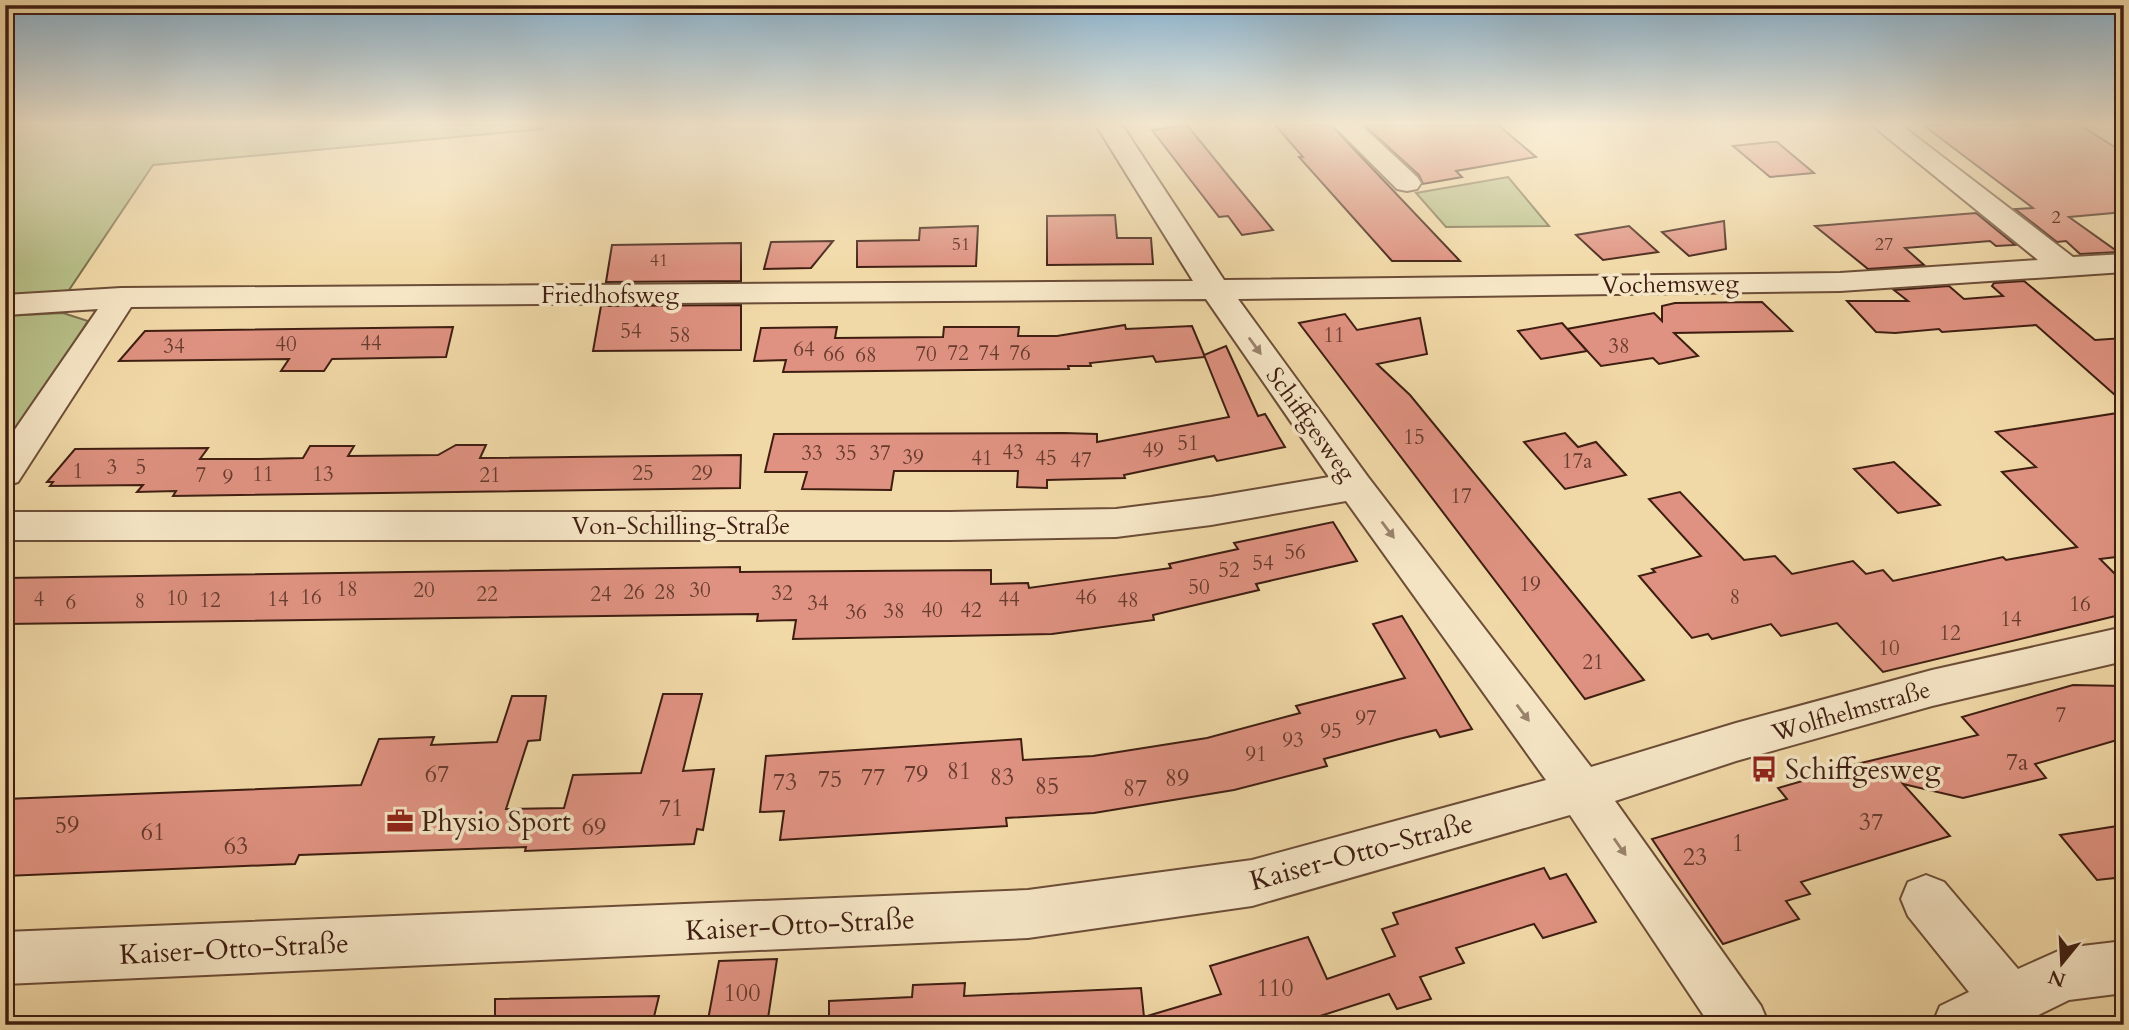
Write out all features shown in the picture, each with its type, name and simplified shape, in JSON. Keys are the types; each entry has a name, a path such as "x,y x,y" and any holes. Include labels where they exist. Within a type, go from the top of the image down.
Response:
{"street":[{"name":"Schiffgesweg","path":"1140,173 1215,290 1355,486 1581,791 1742,1025"},
{"path":"1397,173 1407,183"},
{"path":"1946,173 2066,267"},
{"name":"Vochemsweg","path":"1215,290 1840,282 2124,263"},
{"name":"Friedhofsweg","path":"5,305 121,298 1215,290"},
{"path":"5,473 121,298"},
{"name":"Von-Schilling-Straße","path":"5,526 950,526 1116,523 1211,511 1355,486"},
{"name":"Wolfhelmstraße","path":"1581,791 1735,742 1932,688 2124,643"},
{"name":"Kaiser-Otto-Straße","path":"5,958 1028,914 1252,883 1581,791"},
{"path":"1926,899 2010,1000"},
{"path":"1959,1025 2065,974 2124,967"}],"green space":[{"path":"5,173 148,173 67,293 5,296"},
{"path":"1508,177 1549,226 1446,227 1416,193"},
{"path":"63,313 88,321 5,451 5,316"}],"building":[{"path":"1185,173 1226,173 1273,230 1242,235 1228,216 1219,217"},
{"path":"1313,173 1377,173 1460,261 1392,261"},
{"path":"1417,173 1458,173 1462,177 1423,184"},
{"path":"1765,173 1813,173 1770,177"},
{"path":"1987,173 2124,173 2124,212 2069,217 2118,252 2080,254 2066,241 2057,242 2015,209 2033,208"},
{"path":"1976,213 2015,245 1996,246 1990,241 1905,248 1924,265 1868,269 1815,226"},
{"path":"1115,215 1117,238 1151,238 1153,264 1047,265 1047,216"},
{"path":"1724,221 1726,249 1689,256 1662,232"},
{"path":"978,226 976,266 857,267 857,241 919,240 920,228"},
{"path":"1629,226 1658,252 1603,260 1576,235"},
{"path":"833,241 811,268 764,269 771,242"},
{"path":"741,243 741,281 606,282 612,245"},
{"path":"2024,281 2095,340 2124,338 2124,403 2036,325 1942,332 1939,329 1876,332 1847,301 1908,301 1894,290 1949,286 1964,299 2003,296 1992,286 1994,283"},
{"path":"1762,302 1792,331 1674,333 1698,356 1659,364 1653,358 1601,366 1567,329 1654,313 1662,321 1662,306 1675,303"},
{"path":"741,305 741,350 593,351 601,306"},
{"path":"1345,314 1357,330 1420,318 1427,354 1377,364 1410,395 1644,680 1585,699 1299,323"},
{"path":"1562,323 1587,351 1541,359 1518,331"},
{"path":"1125,325 1126,329 1192,326 1205,357 1156,362 1153,356 1090,363 1091,366 1068,366 1069,369 783,372 786,360 754,361 761,328 837,327 835,338 943,337 944,327 1019,327 1018,336 1057,336"},
{"path":"453,327 446,357 332,359 324,371 281,371 289,359 119,361 145,331"},
{"path":"1226,346 1258,416 1265,414 1285,447 1217,461 1214,456 1124,475 1125,478 1047,480 1047,488 1017,487 1018,471 894,471 891,490 802,489 807,472 765,472 774,434 1064,433 1097,434 1097,442 1229,417 1204,355"},
{"path":"2124,412 2124,556 2100,559 2124,583 2124,614 1883,672 1837,623 1781,636 1771,624 1712,639 1708,634 1692,638 1639,576 1655,572 1652,569 1701,556 1649,499 1680,492 1744,560 1775,556 1792,574 1853,561 1866,574 1883,570 1893,581 2003,557 2006,560 2077,547 2002,472 2036,467 1996,432"},
{"path":"1565,433 1578,447 1596,442 1626,475 1565,489 1524,442"},
{"path":"456,445 486,445 480,458 741,455 740,488 173,496 176,491 137,492 143,485 50,486 53,482 47,482 75,449 208,448 200,459 259,459 303,458 310,446 354,446 348,456 438,455"},
{"path":"1894,462 1940,505 1898,513 1854,469"},
{"path":"1333,522 1357,561 1256,584 1259,590 1153,615 1154,620 1052,634 793,639 796,620 757,621 758,614 5,624 5,578 740,567 740,572 991,570 991,584 1028,583 1029,588 1171,568 1169,564 1238,549 1234,543"},
{"path":"1402,616 1472,729 1440,737 1436,730 1399,739 1324,759 1327,766 1234,790 1094,813 1006,818 1007,826 780,840 784,811 760,812 766,756 1021,739 1023,760 1093,756 1207,738 1300,713 1296,706 1405,678 1373,624"},
{"path":"2073,685 2124,686 2124,738 2035,764 2046,778 1963,798 1903,784 1950,836 1801,882 1810,894 1786,901 1799,919 1723,944 1652,839 1787,799 1778,788 1844,769 1840,768 1978,735 1962,717"},
{"path":"663,694 702,694 683,771 714,769 703,830 697,829 694,844 525,851 526,847 299,855 295,864 5,876 5,799 361,785 379,739 434,737 431,745 497,742 512,696 546,696 540,740 528,741 506,809 564,808 573,775 641,773"},
{"path":"2124,825 2124,877 2097,880 2060,835"},
{"path":"1544,868 1550,879 1566,874 1596,922 1543,938 1534,924 1456,948 1464,963 1420,977 1431,999 1397,1009 1389,994 1292,1025 829,1025 829,1001 912,997 913,985 965,983 964,996 1141,988 1144,1017 1221,994 1210,966 1308,937 1327,979 1395,956 1382,929 1398,924 1393,913"},
{"path":"777,959 767,1025 707,1025 719,961"},
{"path":"659,996 652,1025 495,1025 495,999"}],"place":[{"name":"Schiffgesweg","path":"1764,769"},
{"name":"Physio Sport","path":"400,821"}]}
